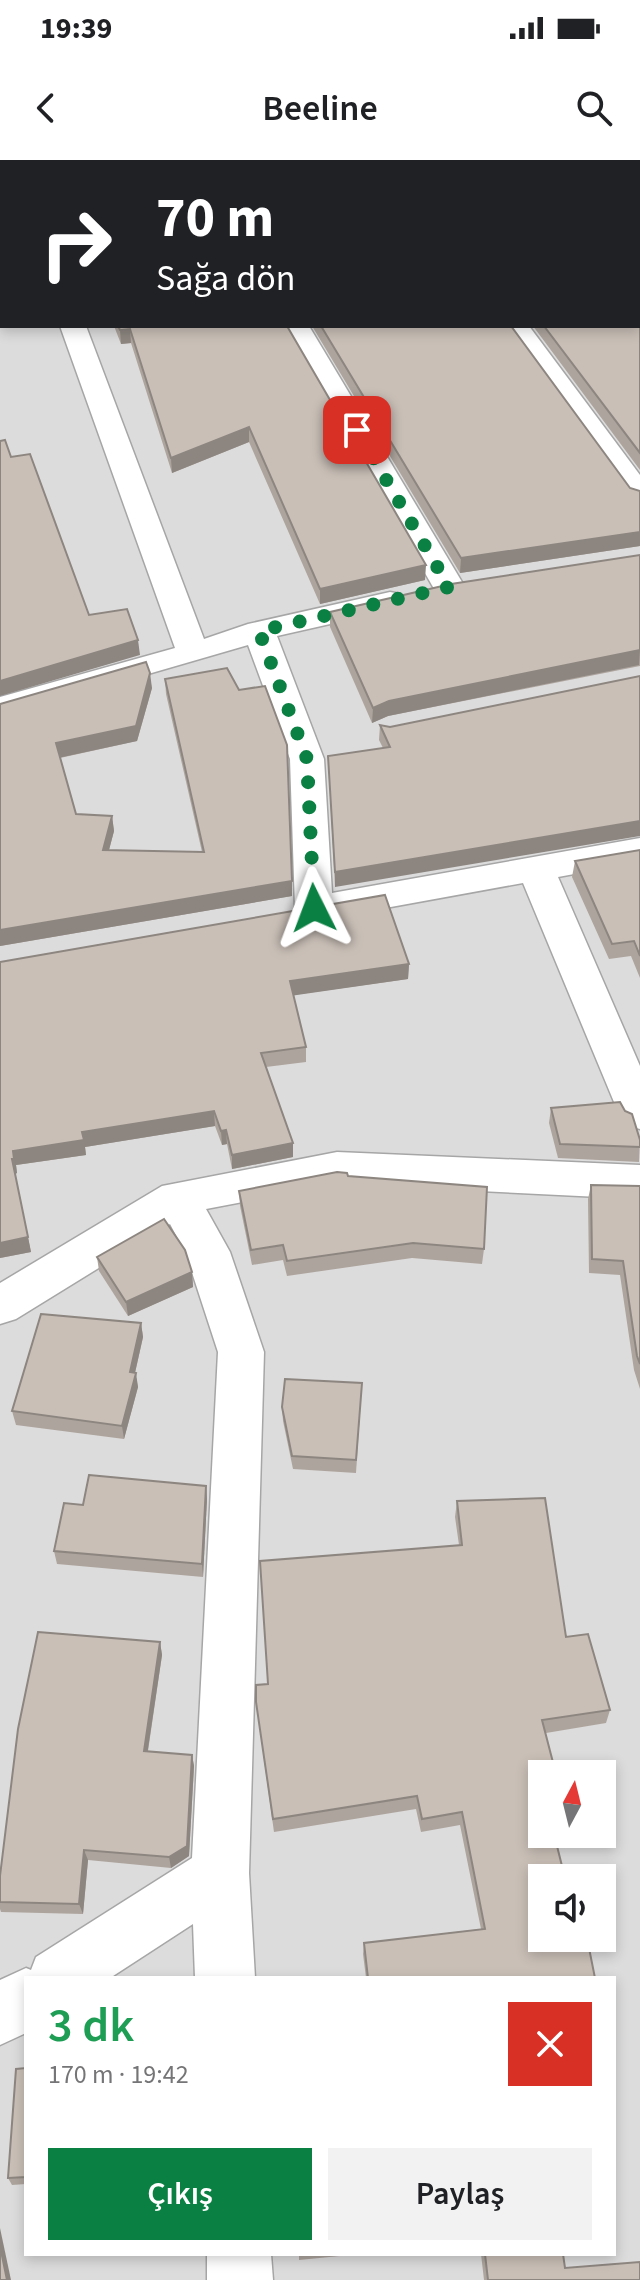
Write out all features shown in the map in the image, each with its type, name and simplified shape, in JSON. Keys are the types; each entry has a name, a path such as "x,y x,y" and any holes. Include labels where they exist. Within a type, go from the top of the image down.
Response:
{"street":[{"path":"74,328 193,653"},
{"path":"297,328 449,587"},
{"path":"517,328 640,495"},
{"path":"0,707 193,653 259,631 480,582"},
{"path":"259,631 307,759 298,911 640,850"},
{"path":"536,869 640,1114"},
{"path":"0,1306 177,1198 337,1168 640,1182"},
{"path":"177,1198 208,1252 241,1352 220,1873 225,1976"},
{"path":"60,1976 220,1873"},
{"path":"0,2015 24,1999"},
{"path":"239,2256 240,2280"}],"shaded area":[{"path":"0,328 640,328 640,2280 0,2280"}],"building":[{"path":"119,328 288,328 426,565 320,589 249,427 171,458 130,329"},
{"path":"322,328 512,328 630,488 640,491 640,532 461,558"},
{"path":"546,328 640,328 640,453"},
{"path":"5,440 11,457 30,454 89,615 127,609 138,640 0,681 0,441"},
{"path":"640,555 640,650 389,701 373,708 330,612 451,584"},
{"path":"146,662 150,673 136,726 56,743 76,814 112,816 103,850 204,852 165,679 227,668 239,690 265,686 287,745 292,881 0,930 0,704"},
{"path":"640,676 640,821 335,872 328,756 390,747 380,725 390,727"},
{"path":"640,850 640,956 634,941 612,944 575,861"},
{"path":"385,895 409,964 290,981 306,1047 261,1053 293,1143 232,1155 226,1130 221,1131 214,1111 82,1132 84,1140 13,1151 28,1237 0,1243 0,962"},
{"path":"620,1102 625,1111 632,1114 640,1147 560,1144 551,1108"},
{"path":"337,1172 347,1173 348,1176 487,1187 484,1249 413,1243 287,1261 283,1245 251,1250 239,1191"},
{"path":"591,1185 640,1186 640,1364 623,1261 592,1259"},
{"path":"164,1219 185,1250 192,1272 126,1302 97,1257"},
{"path":"41,1314 141,1323 130,1372 136,1373 122,1426 12,1411"},
{"path":"285,1379 362,1383 356,1460 292,1456 282,1407"},
{"path":"89,1475 206,1486 202,1564 54,1551 64,1503 83,1505"},
{"path":"545,1498 566,1637 588,1634 610,1710 542,1720 552,1760 528,1760 528,1848 558,1848 562,1864 528,1864 528,1952 590,1952 595,1976 368,1976 364,1943 485,1929 462,1812 422,1819 417,1796 273,1819 256,1702 256,1685 268,1684 260,1561 462,1545 457,1501"},
{"path":"38,1632 160,1642 144,1751 192,1755 187,1846 169,1857 84,1850 79,1904 0,1902 0,1876 18,1729"},
{"path":"24,2068 24,2177 8,2178 16,2069"},
{"path":"0,2246 7,2280 0,2280"},
{"path":"485,2256 563,2256 565,2268 640,2262 640,2280 488,2280"}],"route":[{"path":"314,908 307,759 259,631 449,587 357,430"}]}
